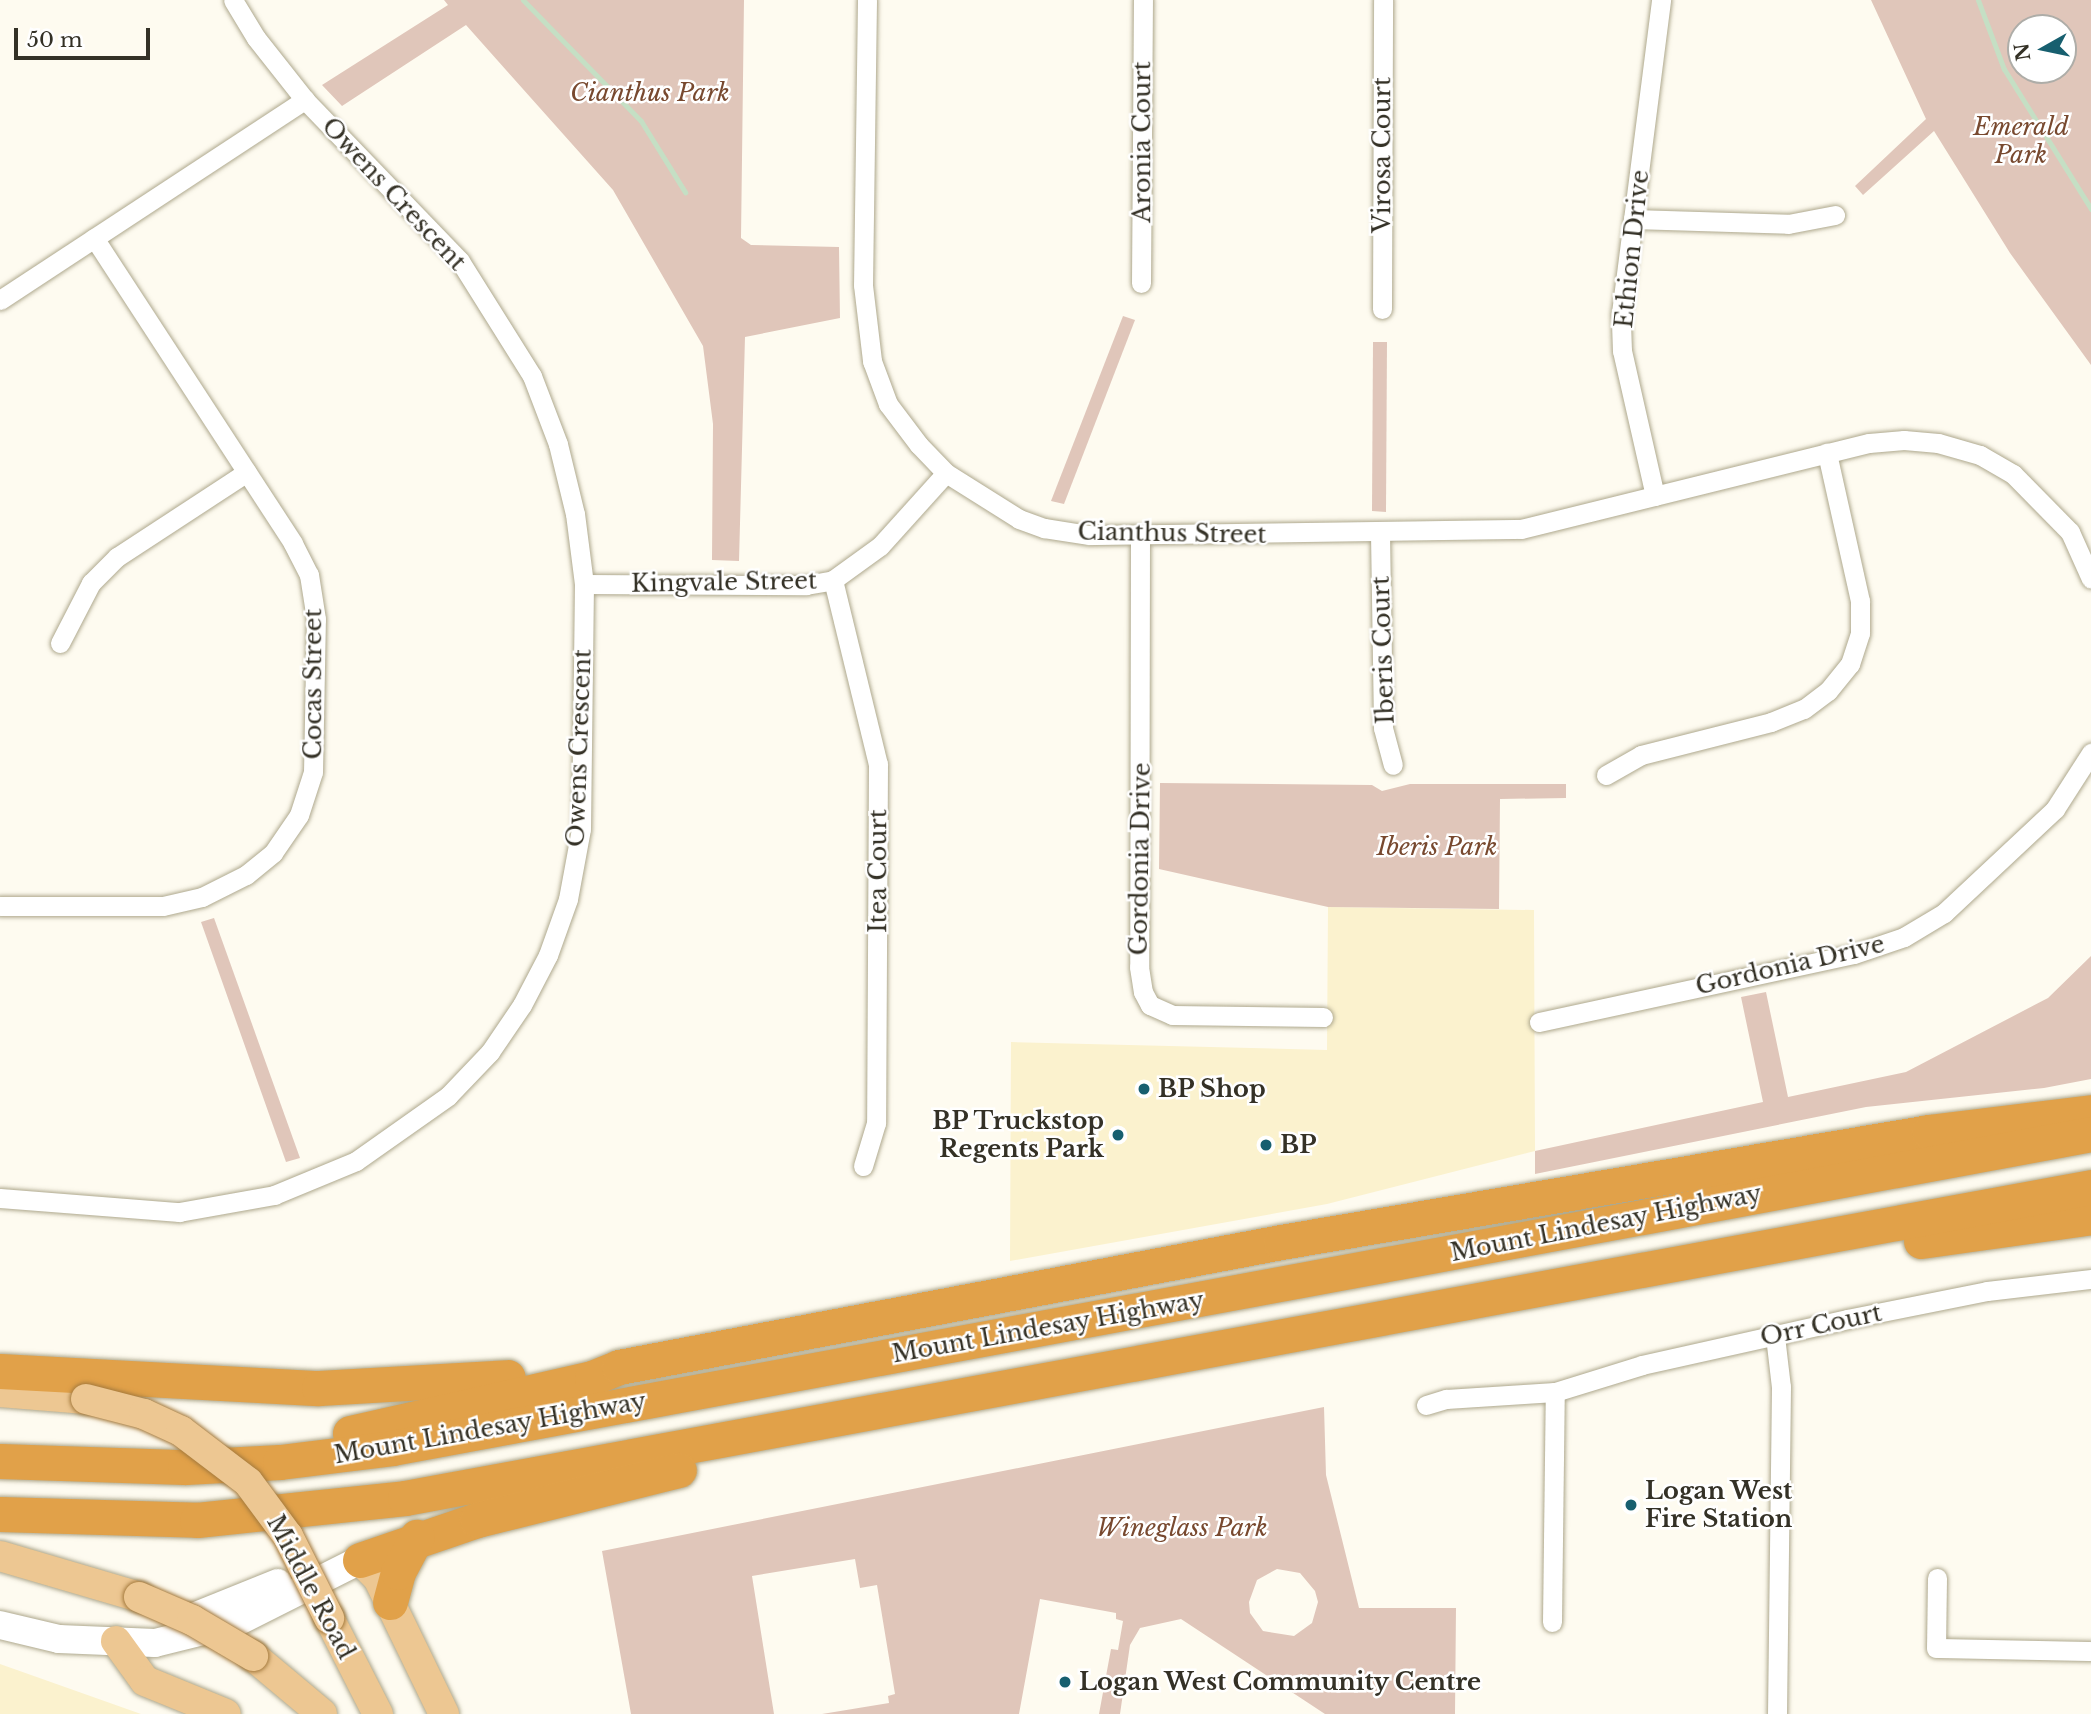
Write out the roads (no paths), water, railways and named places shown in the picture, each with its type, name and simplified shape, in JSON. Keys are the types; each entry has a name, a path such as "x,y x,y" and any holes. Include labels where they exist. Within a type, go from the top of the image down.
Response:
{"highway":[{"path":"0,1371 319,1388 465,1382 619,1367 1576,1190 1929,1132 2091,1112"},
{"name":"Mount Lindesay Highway","path":"0,1461 110,1468 280,1462 406,1446 2091,1134"},
{"name":"Mount Lindesay Highway","path":"0,1514 155,1521 304,1512 405,1498 2091,1187"},
{"path":"1745,1251 1808,1257 2091,1217"},
{"path":"280,1462 314,1441 592,1378 619,1367"},
{"path":"360,1560 417,1538 709,1462 787,1428"},
{"path":"390,1602 398,1572 417,1538"}],"main road":[{"name":"Middle Road","path":"0,1392 86,1399 144,1414 181,1431 248,1482 288,1536 378,1714"},
{"path":"0,1556 139,1597 192,1620 253,1656 322,1714"},
{"path":"0,1625 60,1639 116,1641 221,1607 327,1558 360,1560 390,1602 443,1714"},
{"path":"116,1641 136,1671 155,1687 226,1714"}],"street":[{"name":"Owens Crescent","path":"0,1198 156,1213 218,1208 274,1195 356,1161 401,1133 456,1087 490,1052 522,1005 548,955 568,899 581,829 584,584 561,456 532,376 460,261 305,100 256,38 233,0"},
{"name":"Cianthus Street","path":"867,0 864,319 872,361 888,404 946,473 991,505 1044,528 1140,536 1380,533 1521,529 1655,496"},
{"name":"Aronia Court","path":"1141,283 1143,0"},
{"name":"Virosa Court","path":"1382,309 1383,0"},
{"name":"Ethion Drive","path":"1655,496 1622,351 1622,313 1661,0"},
{"name":"Owens Crescent","path":"0,300 305,100"},
{"path":"1633,219 1788,224 1835,215"},
{"name":"Cocas Street","path":"0,906 163,906 202,897 246,876 273,853 299,815 313,772 316,619 309,575 247,472 94,238"},
{"path":"1655,496 1827,453 1904,440 1938,443 1980,455 2013,474 2042,499 2070,532 2091,579"},
{"path":"1606,775 1641,754 1771,722 1804,709 1828,691 1850,664 1860,633 1860,601 1827,453"},
{"path":"60,643 91,583 117,557 247,472"},
{"name":"Kingvale Street","path":"584,584 806,585 834,580 880,546 946,473"},
{"name":"Iberis Court","path":"1380,533 1383,728 1393,765"},
{"name":"Gordonia Drive","path":"1140,536 1139,967 1143,992 1150,1005 1172,1015 1323,1017"},
{"name":"Itea Court","path":"834,580 878,764 876,1122 863,1167"},
{"name":"Gordonia Drive","path":"1539,1022 1854,954 1904,937 1944,914 2055,809 2091,753"},
{"name":"Orr Court","path":"1426,1405 1446,1399 1555,1392 1642,1365 1987,1291 2091,1279"},
{"path":"1775,1336 1781,1387 1777,1714"},
{"path":"1552,1622 1555,1392"},
{"path":"1937,1578 1936,1648 2091,1651"}],"waterway":[{"path":"523,0 641,121 685,192"},
{"path":"1978,0 2004,69 2091,209"}],"place":[{"name":"BP Shop","path":"1144,1089"},
{"name":"BP Truckstop Regents Park","path":"1118,1135"},
{"name":"BP","path":"1266,1145"},
{"name":"Logan West Fire Station","path":"1631,1505"},
{"name":"Logan West Community Centre","path":"1065,1682"}],"park label":[{"name":"Cianthus Park","path":"650,93"},
{"name":"Emerald Park","path":"2021,141"},
{"name":"Iberis Park","path":"1437,847"},
{"name":"Wineglass Park","path":"1182,1528"}]}
